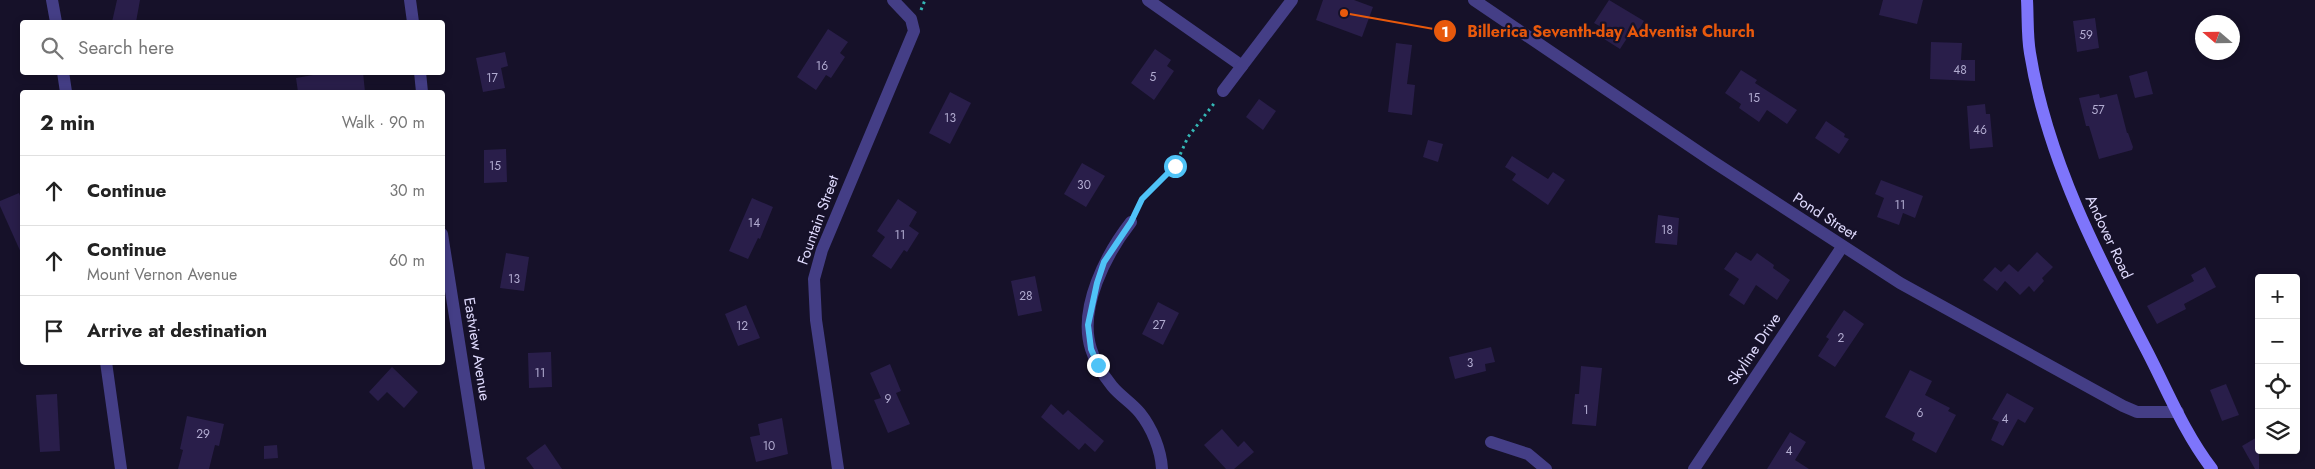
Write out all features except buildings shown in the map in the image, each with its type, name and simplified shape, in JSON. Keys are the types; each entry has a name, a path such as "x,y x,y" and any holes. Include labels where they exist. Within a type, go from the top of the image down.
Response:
{"main road":[{"name":"Andover Road","path":"2027,0 2030,52 2052,139 2068,185 2086,230 2178,412 2198,451 2212,469"}],"street":[{"path":"52,0 56,20"},
{"path":"410,0 413,20"},
{"name":"Fountain Street","path":"838,469 816,320 814,279 822,250 912,37 914,24 893,0"},
{"path":"1148,0 1242,66"},
{"path":"1223,91 1292,0"},
{"name":"Pond Street","path":"1474,0 1558,59 1842,247 1916,292 2123,406 2137,412 2178,412"},
{"path":"63,75 66,90"},
{"path":"420,75 422,90"},
{"path":"1131,222 1104,262 1091,306 1088,325 1091,349 1098,365 1113,387 1140,413 1153,436 1162,458 1162,469"},
{"name":"Skyline Drive","path":"1694,469 1842,247"},
{"name":"Eastview Avenue","path":"445,253 479,469"},
{"path":"106,365 122,469"},
{"path":"1491,442 1523,451 1546,469"}],"path":[{"path":"1131,222 1142,199 1175,166 1188,137 1223,91"}],"place":[{"name":"Billerica Seventh-day Adventist Church","path":"1344,13"}],"route":[{"path":"1098,365 1091,349 1088,325 1091,306 1104,262 1131,222 1142,199 1175,166"}]}
